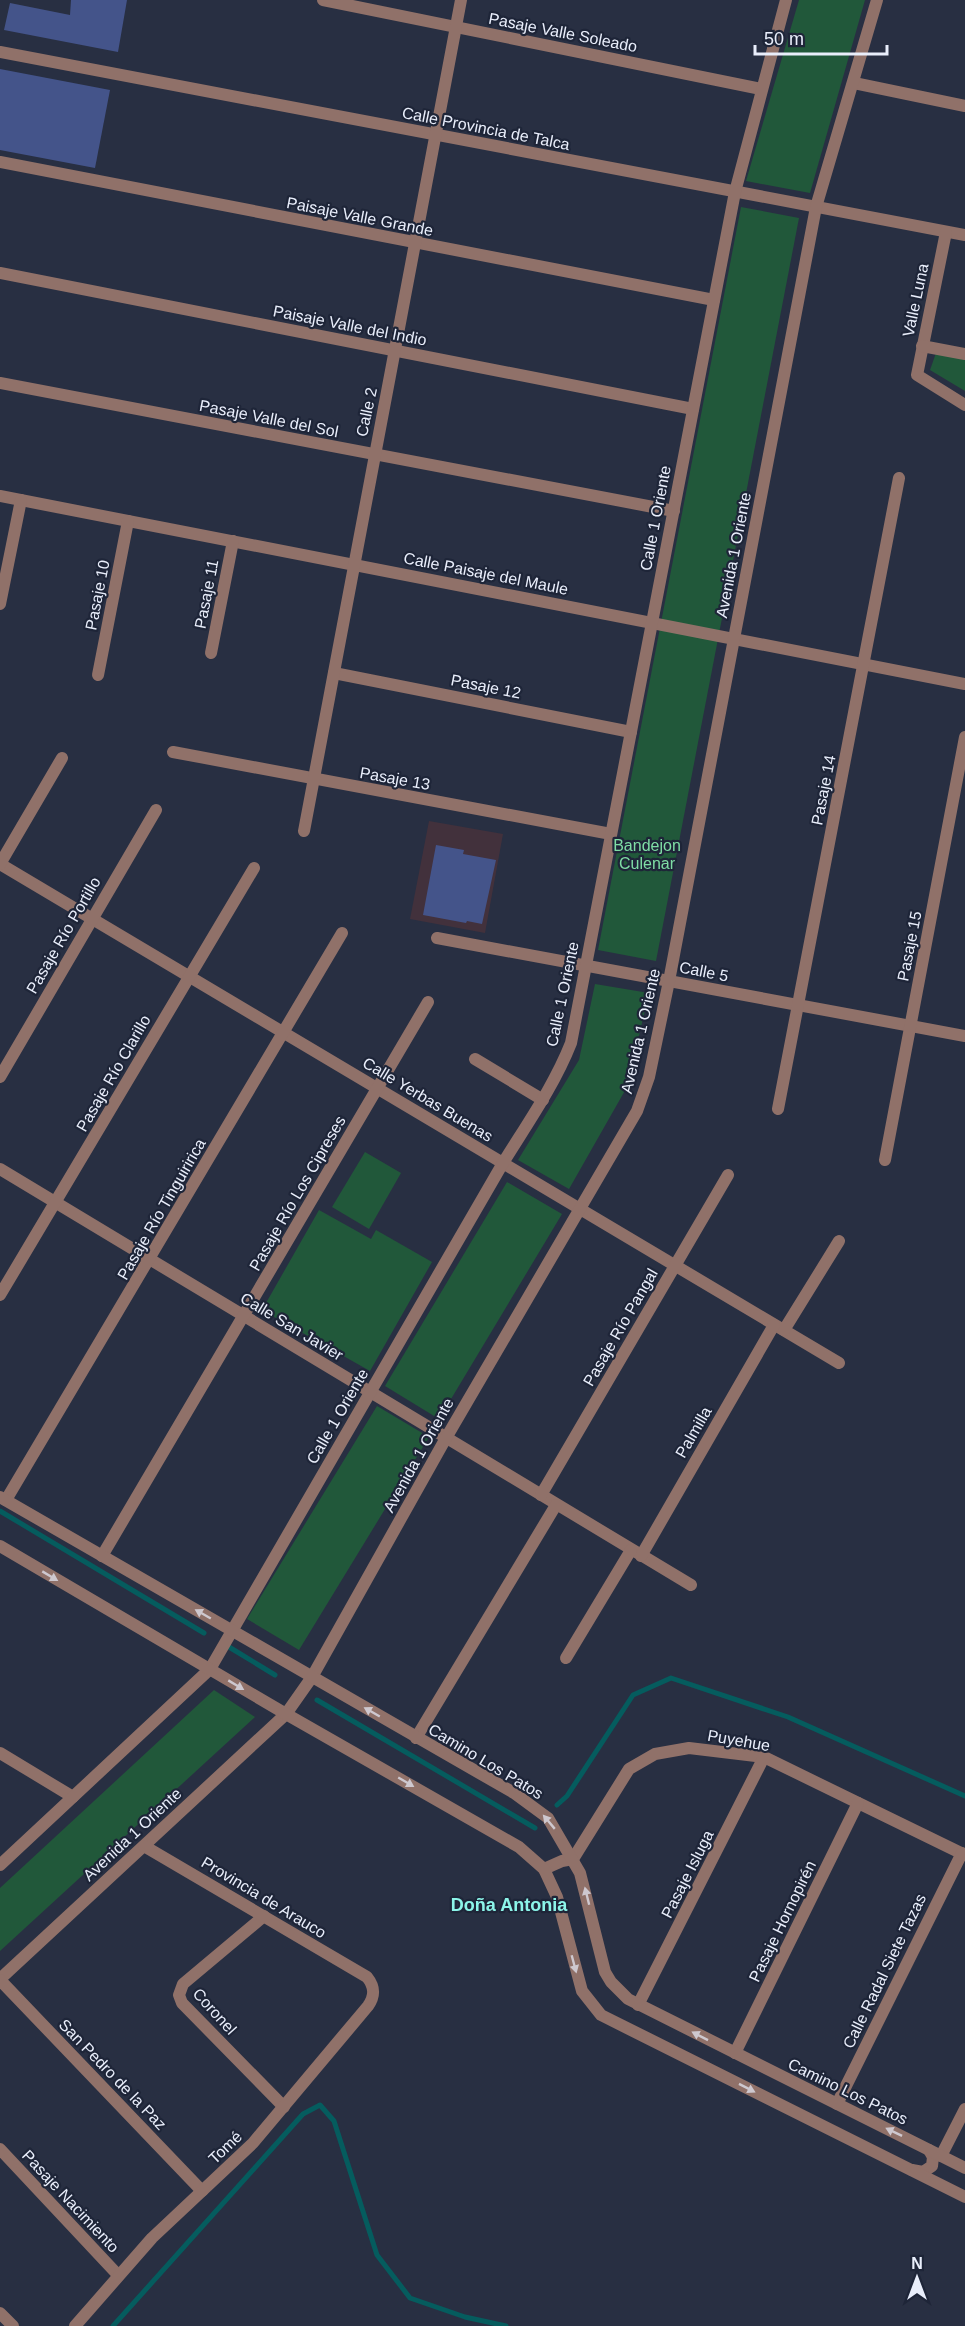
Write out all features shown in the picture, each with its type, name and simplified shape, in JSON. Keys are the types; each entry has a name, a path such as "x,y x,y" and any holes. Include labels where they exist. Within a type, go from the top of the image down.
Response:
{"street":[{"name":"Pasaje Valle Soleado","path":"323,0 761,89"},
{"name":"Calle 2","path":"304,831 374,455 417,244 461,0"},
{"name":"Calle 1 Oriente","path":"0,1865 210,1669 503,1163 543,1100 571,1043 735,192 786,0"},
{"name":"Avenida 1 Oriente","path":"0,1979 285,1714 312,1677 446,1438 637,1111 644,1093 669,981 816,207 877,0"},
{"name":"Calle Provincia de Talca","path":"0,52 965,236"},
{"path":"854,83 965,106"},
{"name":"Paisaje Valle Grande","path":"0,162 714,300"},
{"name":"Valle Luna","path":"946,232 917,375 965,405"},
{"name":"Paisaje Valle del Indio","path":"0,273 693,409"},
{"path":"922,346 965,354"},
{"name":"Pasaje Valle del Sol","path":"0,383 674,511"},
{"name":"Pasaje 14","path":"778,1109 899,478"},
{"name":"Calle Paisaje del Maule","path":"0,496 965,684"},
{"path":"0,604 21,500"},
{"name":"Pasaje 10","path":"98,675 128,521"},
{"name":"Pasaje 11","path":"211,653 233,541"},
{"name":"Pasaje 12","path":"334,674 631,732"},
{"name":"Pasaje 15","path":"885,1160 965,737"},
{"name":"Pasaje 13","path":"173,753 611,834"},
{"path":"0,864 62,758"},
{"name":"Pasaje Río Portillo","path":"0,1077 156,810"},
{"name":"Calle Yerbas Buenas","path":"0,864 839,1363"},
{"name":"Pasaje Río Clarillo","path":"0,1295 254,868"},
{"name":"Pasaje Río Tinguiririca","path":"3,1499 150,1260 342,933"},
{"name":"Calle 5","path":"437,938 965,1036"},
{"name":"Pasaje Río Los Cipreses","path":"102,1556 428,1002"},
{"path":"475,1059 543,1100"},
{"name":"Calle San Javier","path":"0,1169 691,1585"},
{"name":"Pasaje Río Pangal","path":"541,1495 728,1175"},
{"name":"Palmilla","path":"566,1658 636,1553 779,1328 839,1241"},
{"name":"Camino Los Patos","path":"3,1499 514,1793 548,1818 573,1859 586,1890 605,1972 619,1991 638,2005 965,2168"},
{"path":"416,1738 556,1505"},
{"path":"0,1546 285,1714 519,1847 544,1869 557,1897 582,1991 601,2015 965,2197"},
{"name":"Puyehue","path":"573,1859 629,1769 641,1760 666,1750 689,1748 764,1757 963,1854"},
{"path":"0,1753 73,1797"},
{"name":"Pasaje Isluga","path":"638,2005 764,1757"},
{"name":"Pasaje Hornopirén","path":"735,2053 858,1803"},
{"name":"Provincia de Arauco","path":"144,1846 367,1977"},
{"name":"Calle Radal Siete Tazas","path":"837,2104 963,1854"},
{"path":"544,1869 573,1859"},
{"name":"Coronel","path":"264,1916 183,1984 178,1995 182,2003 284,2107"},
{"name":"Tomé","path":"75,2326 152,2238 253,2143 284,2107 371,2001 373,1988 367,1977"},
{"name":"San Pedro de la Paz","path":"0,1979 202,2192"},
{"path":"941,2156 965,2109"},
{"name":"Pasaje Nacimiento","path":"0,2149 118,2275"},
{"path":"912,2170 923,2172 932,2166 933,2157 929,2150"},
{"path":"0,2313 13,2326"}],"shaded area":[{"path":"429,821 503,834 485,933 410,919"}],"green space":[{"path":"799,0 865,0 810,193 746,181"},
{"name":"Bandejon Culenar","path":"741,207 799,218 656,961 598,950"},
{"path":"936,353 965,358 965,391 930,370"},
{"path":"595,984 649,993 627,1087 569,1189 518,1160 579,1060"},
{"path":"365,1152 401,1173 369,1229 332,1207"},
{"path":"507,1182 562,1214 439,1419 385,1386"},
{"path":"319,1210 371,1239 376,1230 432,1262 370,1371 262,1310"},
{"path":"377,1406 429,1437 299,1650 247,1619"},
{"path":"214,1690 255,1717 0,1951 0,1888"}],"building":[{"path":"71,0 127,0 118,52 4,30 10,3 70,15"},
{"path":"0,69 110,90 95,168 0,150"},
{"path":"436,845 464,850 463,854 496,860 482,924 423,915"}],"waterway":[{"path":"0,1511 204,1633"},
{"path":"229,1647 275,1675"},
{"path":"557,1805 567,1796 633,1695 671,1678 788,1717 965,1796"},
{"path":"317,1700 535,1828"},
{"path":"113,2326 303,2114 320,2105 334,2121 377,2255 410,2298 465,2317 506,2326"}],"district":[{"name":"Doña Antonia","path":"509,1905"}]}
